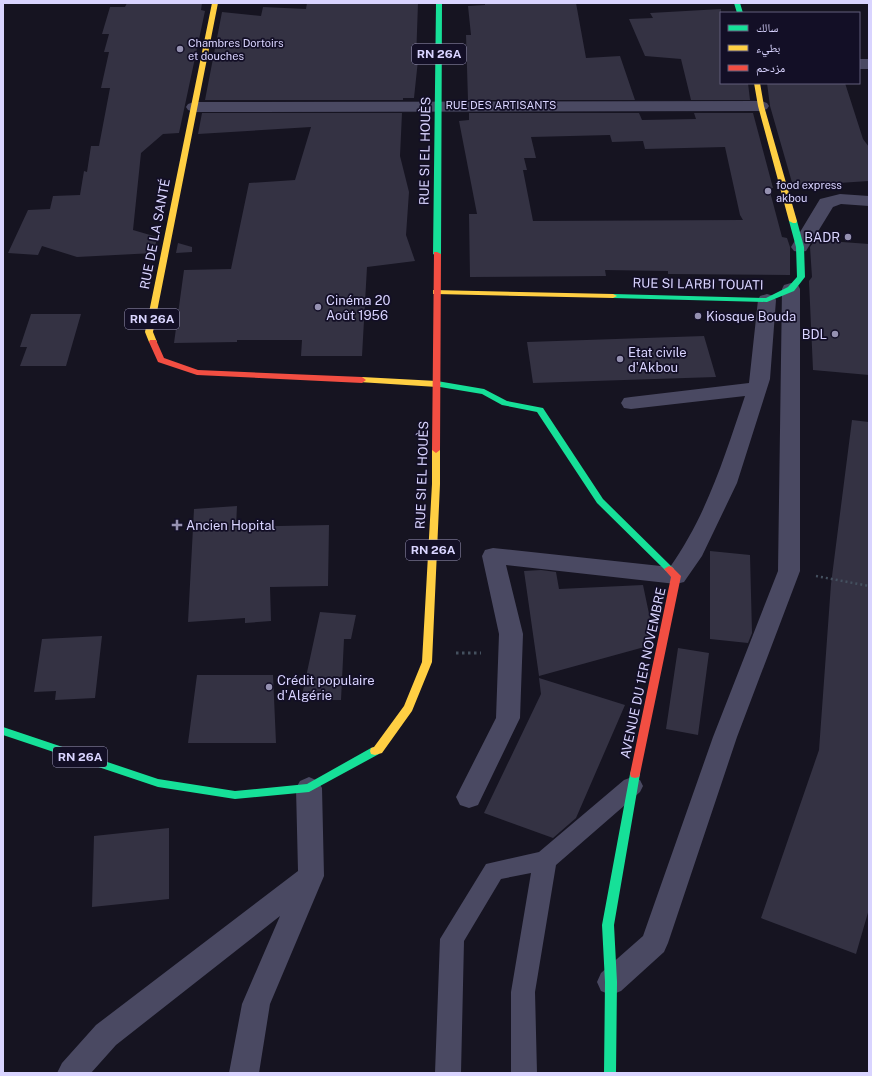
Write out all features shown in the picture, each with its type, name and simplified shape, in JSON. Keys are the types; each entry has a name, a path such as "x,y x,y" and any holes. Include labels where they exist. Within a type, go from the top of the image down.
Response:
{"main road":[{"name":"RUE DE LA SANTÉ","path":"215,3 149,332 161,360 197,372 437,384"},
{"name":"RUE SI EL HOUÈS","path":"3,731 158,783 235,795 309,788 378,750 408,708 428,662 436,484 439,3"},
{"path":"757,84 761,106 800,247 801,277 791,289"},
{"name":"RUE SI LARBI TOUATI","path":"436,292 767,300 791,289"},
{"name":"AVENUE DU 1ER NOVEMBRE","path":"437,384 484,392 506,403 540,410 600,502 676,576 632,786 608,925 611,982 610,1073"}],"street":[{"name":"RUE DES ARTISANTS","path":"194,107 438,105 761,106"},
{"path":"800,247 826,203 840,199 869,201"},
{"path":"611,982 654,943 725,736 789,571 791,289"},
{"path":"469,797 508,718 511,634 493,556 676,576 694,550 726,483 760,379 767,300"},
{"path":"631,403 757,388"},
{"path":"244,1073 256,1004 311,876 309,788"},
{"path":"72,1073 106,1035 311,876"}],"lane":[{"path":"448,1073 452,939 494,871 545,860 632,786"},
{"path":"524,1073 523,992 545,860"}],"path":[{"path":"789,571 869,586"},
{"path":"428,653 495,654 511,634"}],"building":[{"path":"127,3 202,3 201,10 205,11 179,133 163,134 141,153 133,230 157,237 154,253 77,257 42,246 38,255 8,253 28,210 50,209 53,196 80,195 84,171 87,172 91,146 99,146 110,88 101,88 109,52 104,52 109,34 102,34 110,7 125,7"},
{"path":"307,3 418,3 416,60 418,60 414,98 403,98 403,100 205,100 222,12 261,16 263,7 306,9"},
{"path":"485,3 576,3 586,58 620,56 635,100 468,100 466,35 471,35 468,6 485,5"},
{"path":"721,9 720,84 748,84 750,100 691,100 681,59 645,56 629,19 653,18 650,13"},
{"path":"767,84 845,84 863,139 869,147 869,181 793,186 770,106"},
{"path":"202,113 402,113 400,156 409,192 406,235 415,261 367,267 362,356 301,356 302,340 237,340 237,342 174,343 184,270 231,269 249,183 295,180 311,127 198,134"},
{"path":"469,113 639,113 642,120 696,119 694,113 753,113 773,188 769,188 782,237 787,238 790,247 790,275 668,274 668,271 605,270 606,276 470,277 469,214 477,214 459,121 469,120","holes":["610,135 612,142 643,141 645,149 725,147 740,215 743,220 533,221 523,170 527,170 524,158 536,158 531,137"]},
{"path":"815,240 869,244 869,375 813,370 809,281 812,277 810,247"},
{"path":"178,243 192,247 192,252 176,253"},
{"path":"31,314 81,314 66,366 20,366 27,347 20,347"},
{"name":"Etat civile d'Akbou","path":"704,336 716,377 533,383 527,342"},
{"path":"852,420 869,422 869,909 856,954 761,918 819,750 831,584"},
{"path":"237,506 236,527 329,525 328,586 270,587 271,621 245,623 245,618 188,622 194,509"},
{"path":"710,551 750,555 752,633 748,643 710,639"},
{"path":"541,570 556,572 559,589 643,585 652,628 648,646 539,676 524,571"},
{"path":"320,612 356,615 351,639 344,639 341,700 301,700"},
{"path":"102,636 95,698 55,700 56,691 34,692 42,639"},
{"path":"678,648 709,653 698,735 666,729"},
{"path":"197,675 273,675 276,743 188,743"},
{"path":"539,678 625,705 576,818 553,838 484,813 541,694"},
{"path":"169,828 169,899 92,907 94,836"}],"traffic: fast":[{"path":"437,254 439,3"},
{"path":"737,3 740,12"},
{"path":"613,296 767,300 791,289 801,277 800,247 793,221"},
{"path":"437,384 484,392 505,403 540,410 600,501 669,569"},
{"path":"3,731 158,783 235,795 309,788 375,751"},
{"path":"610,1073 611,982 608,925 635,774"}],"traffic: slow":[{"path":"153,342 149,332 215,3"},
{"path":"757,84 761,106 793,221"},
{"path":"436,292 613,296"},
{"path":"362,380 437,384"},
{"path":"375,751 378,750 408,708 427,662 436,484 436,450"}],"traffic: jam":[{"path":"436,450 437,254"},
{"path":"153,342 161,360 197,372 362,380"},
{"path":"635,774 676,576 669,569"}],"place":[{"name":"Chambres Dortoirs et douches","path":"180,49"},
{"name":"food express akbou","path":"768,191"},
{"name":"BADR","path":"848,237"},
{"name":"Cinéma 20 Août 1956","path":"318,307"},
{"name":"Kiosque Bouda","path":"698,316"},
{"name":"BDL","path":"835,334"},
{"name":"Etat civile d'Akbou","path":"620,359"},
{"name":"Ancien Hopital","path":"177,525"},
{"name":"Crédit populaire d'Algérie","path":"269,687"}]}
